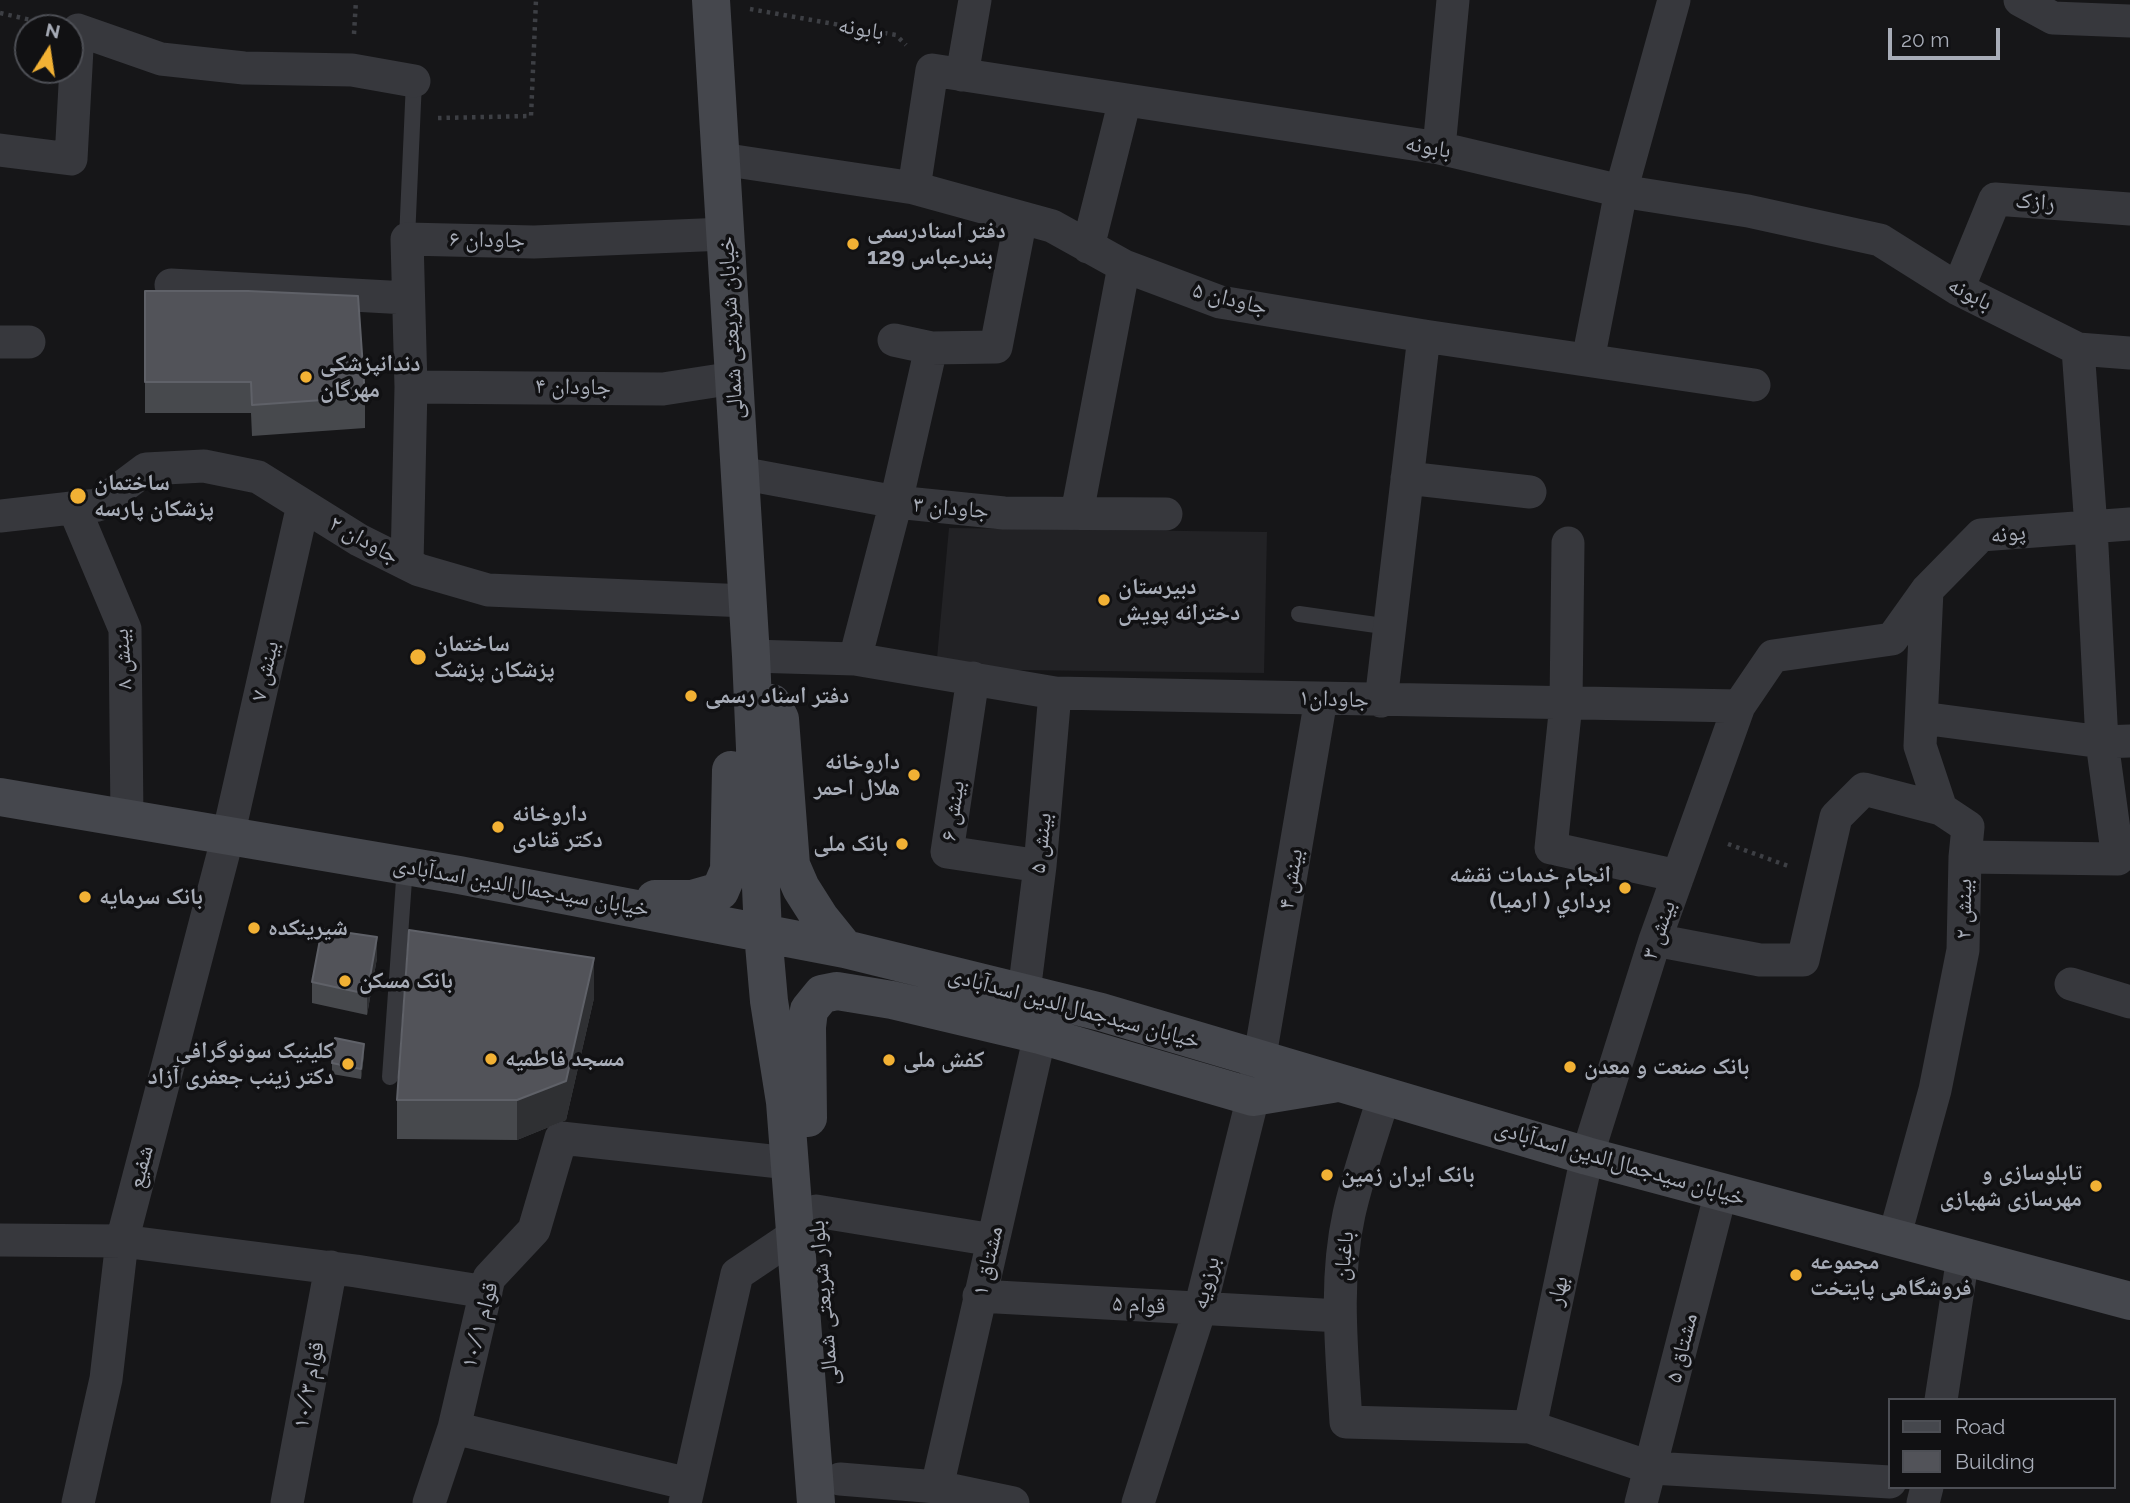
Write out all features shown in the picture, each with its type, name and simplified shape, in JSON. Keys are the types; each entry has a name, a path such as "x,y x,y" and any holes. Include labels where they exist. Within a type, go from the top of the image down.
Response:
{"main road":[{"name":"خیابان شریعتی شمالی","path":"711,1 751,656 763,933 769,1001 796,1102"},
{"path":"601,902 692,899 720,891 729,870 732,802 730,719 751,656"},
{"path":"751,656 779,719 791,865 801,888 820,918 845,948"},
{"name":"خیابان سیدجمال‌الدین اسدآبادی","path":"0,797 405,866 845,948 1024,992 1587,1156 2130,1301"},
{"path":"796,1102 809,1010 822,994 836,991 892,1000 1040,1035 1253,1097 1341,1083"},
{"name":"بلوار شریعتی شمالی","path":"796,1102 789,1163 805,1223"},
{"name":"بلوار شریعتی شمالی","path":"796,1102 832,1495"}],"street":[{"path":"914,188 947,73 975,0"},
{"path":"1439,148 1453,0"},
{"path":"1588,360 1621,191 1674,0"},
{"path":"2020,0 2053,18 2110,13"},
{"path":"84,34 161,59 244,68 352,70 414,81"},
{"name":"بابونه","path":"947,73 1439,148 1621,191 1748,211 1880,240 1958,289 2078,349 2130,353"},
{"path":"0,150 71,159 68,84"},
{"path":"1088,247 1125,100"},
{"name":"جاودان ۵","path":"721,159 914,188 1052,226 1124,266 1220,302 1424,336 1754,385"},
{"name":"رازک","path":"1958,289 1995,200 2130,209"},
{"path":"894,340 932,348 996,347 1021,218"},
{"name":"جاودان ۶","path":"407,239 534,242 726,234"},
{"path":"407,239 411,387 407,564"},
{"path":"1077,513 1124,266"},
{"path":"171,285 407,298"},
{"path":"1381,701 1424,336"},
{"path":"855,659 932,348"},
{"path":"1965,857 2118,859 2116,742 2091,527 2078,349"},
{"name":"جاودان ۴","path":"411,387 663,388 734,378"},
{"name":"جاودان ۲","path":"0,516 98,505 146,470 204,466 258,477 359,540 419,570 488,590 747,601"},
{"name":"جاودان ۳","path":"740,473 896,502 1004,513 1166,514"},
{"path":"1407,478 1530,492"},
{"name":"بینش ۷","path":"228,836 303,505"},
{"name":"بینش ۸","path":"74,508 125,629 127,819"},
{"name":"پونه","path":"1738,706 1773,656 1892,639 1927,590 1981,535 2130,524"},
{"path":"1568,543 1566,704 1551,848 1678,876"},
{"path":"1927,590 1920,746 1941,809"},
{"name":"جاودان۱","path":"751,656 855,659 1055,693 1738,706"},
{"name":"بینش ۶","path":"973,678 947,852 1040,866"},
{"name":"بینش ۵","path":"1024,992 1040,866 1055,693"},
{"name":"بینش ۴","path":"1261,1059 1321,699"},
{"name":"بینش ۳","path":"1587,1156 1655,940 1738,706"},
{"path":"1922,718 2116,742"},
{"path":"1655,940 1760,960 1803,960 1836,817 1864,789 1941,809"},
{"name":"بینش ۲","path":"1894,1238 1935,1090 1963,950 1968,827 1941,809"},
{"name":"شفیع","path":"78,1503 106,1379 122,1241 228,836"},
{"path":"2071,984 2130,1002"},
{"name":"مشتاق ۱","path":"937,1487 1040,1035"},
{"name":"برزویه","path":"1138,1503 1200,1309 1261,1059"},
{"name":"باغبان","path":"1384,1096 1349,1213 1341,1269 1340,1316 1346,1422 1530,1427"},
{"name":"قوام ۱۰/۱","path":"429,1503 454,1427 489,1278 534,1230 561,1138 789,1163"},
{"name":"بهار","path":"1530,1427 1587,1156"},
{"name":"مشتاق ۵","path":"1642,1503 1721,1192"},
{"path":"454,1427 687,1494 737,1274 805,1223 993,1240"},
{"path":"0,1240 122,1241 331,1267 486,1292"},
{"path":"1941,1398 1963,1257"},
{"name":"قوام ۱۰/۳","path":"287,1503 331,1267"},
{"name":"قوام ۵","path":"979,1296 1340,1316"},
{"path":"1530,1427 1652,1468 1888,1482"},
{"path":"832,1495 937,1487 1013,1503"}],"lane":[{"path":"407,239 414,81"},
{"path":"1299,614 1390,627"},
{"path":"390,1077 405,866"}],"path":[{"path":"413,119 531,116 536,0"},
{"name":"بابونه","path":"711,1 896,36 947,73"},
{"path":"1694,831 1822,878"}],"shaded area":[{"name":"دبیرستان دخترانه پویش","path":"949,528 1267,532 1264,673 936,669"}],"building":[{"path":"145,291 248,291 358,296 365,397 252,405 251,382 145,382"},
{"path":"322,929 377,937 367,994 312,982"},
{"name":"مسجد فاطمیه","path":"409,930 594,958 566,1081 517,1100 397,1100"},
{"path":"335,1038 364,1044 361,1069 332,1063"}],"place":[{"name":"دفتر اسنادرسمی 129 بندرعباس","path":"853,244"},
{"name":"دندانپزشکی مهرگان","path":"306,377"},
{"name":"ساختمان پزشکان پارسه","path":"78,496"},
{"name":"دبیرستان دخترانه پویش","path":"1104,600"},
{"name":"ساختمان پزشکان پزشک","path":"418,657"},
{"name":"دفتر اسناد رسمی","path":"691,696"},
{"name":"داروخانه هلال احمر","path":"914,775"},
{"name":"داروخانه دکتر قنادی","path":"498,827"},
{"name":"بانک ملی","path":"902,844"},
{"name":"انجام خدمات نقشه برداري ( ارميا)","path":"1625,888"},
{"name":"بانک سرمایه","path":"85,897"},
{"name":"شیرینکده","path":"254,928"},
{"name":"بانک مسکن","path":"345,981"},
{"name":"مسجد فاطمیه","path":"491,1059"},
{"name":"کفش ملی","path":"889,1060"},
{"name":"کلینیک سونوگرافی دکتر زینب جعفری آزاد","path":"348,1064"},
{"name":"بانک صنعت و معدن","path":"1570,1067"},
{"name":"بانک ایران زمین","path":"1327,1175"},
{"name":"تابلوسازی و مهرسازی شهبازی","path":"2096,1186"},
{"name":"مجموعه فروشگاهی پایتخت","path":"1796,1275"}]}
